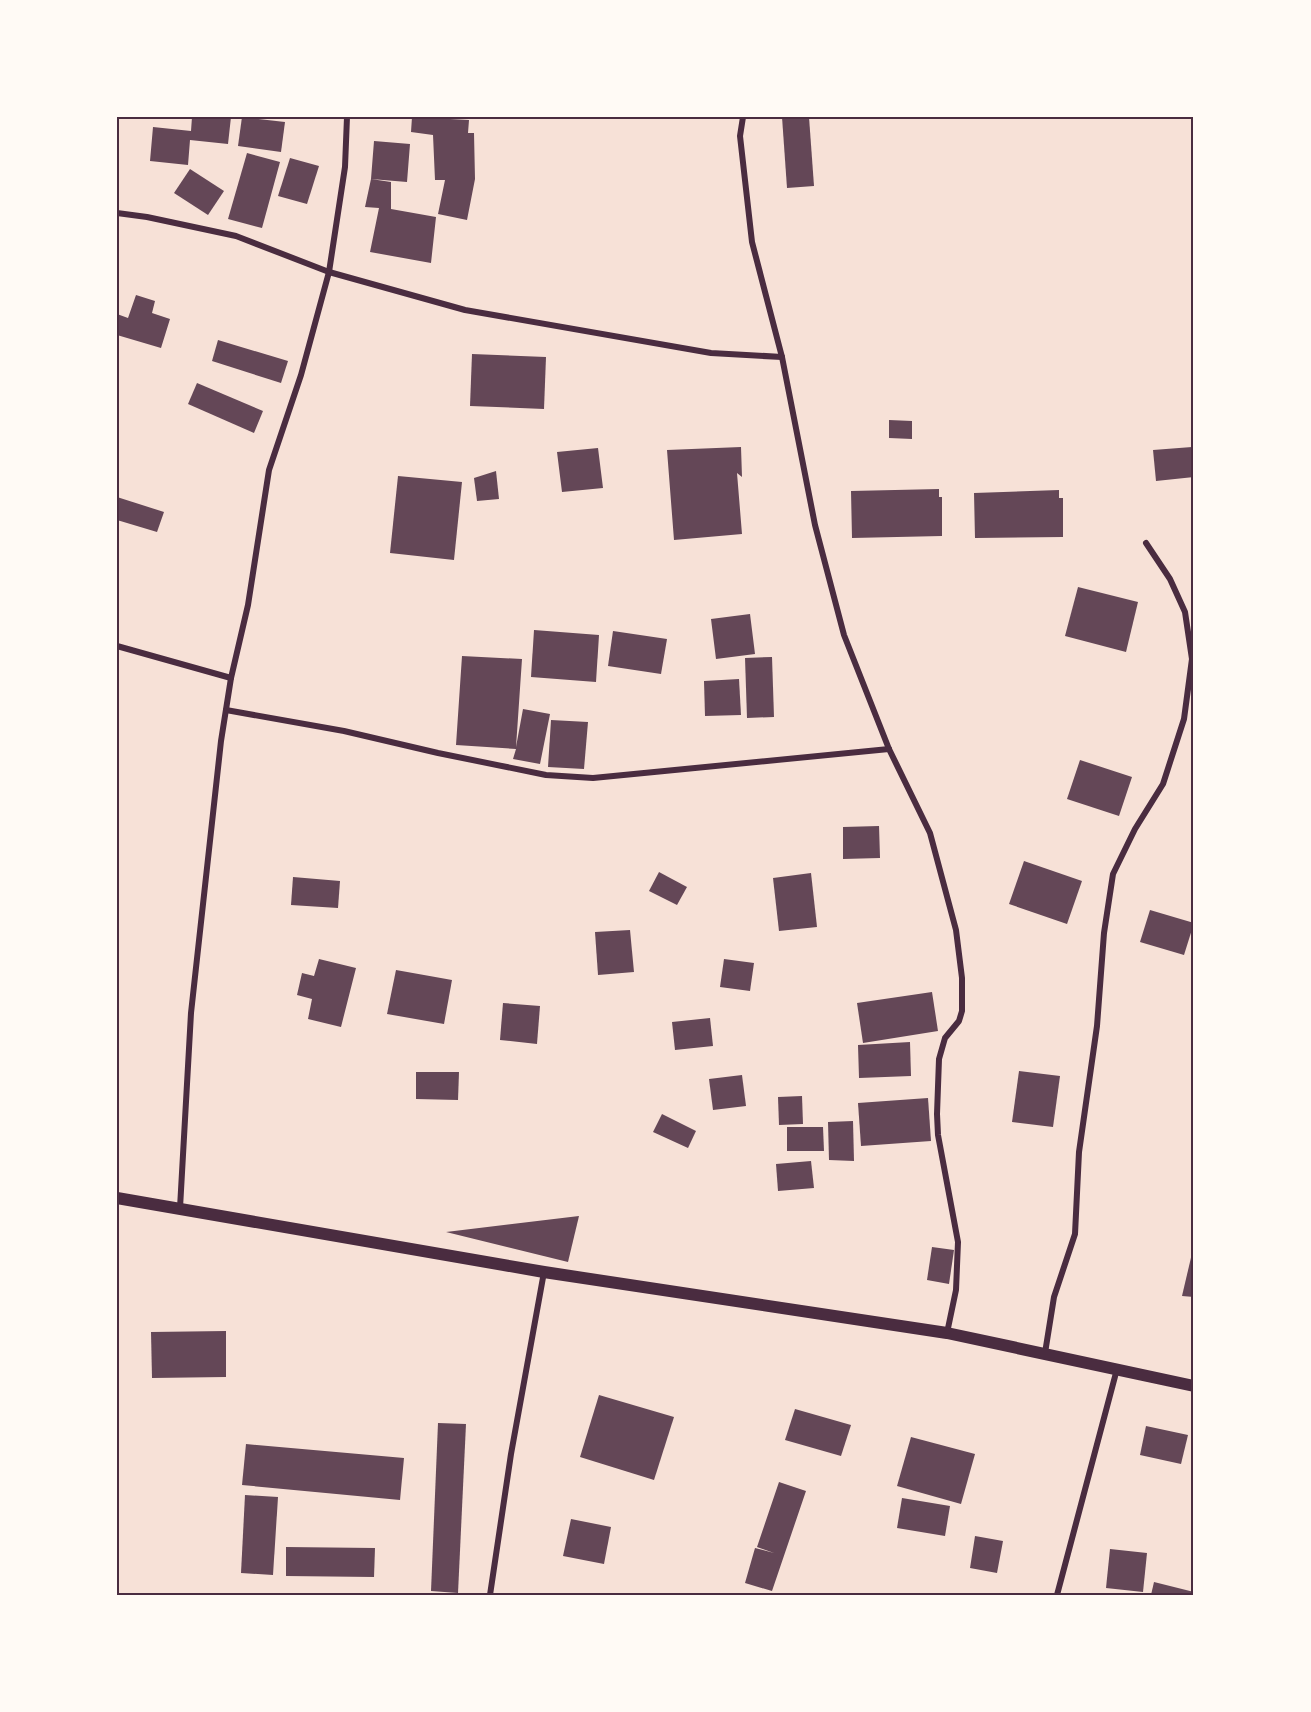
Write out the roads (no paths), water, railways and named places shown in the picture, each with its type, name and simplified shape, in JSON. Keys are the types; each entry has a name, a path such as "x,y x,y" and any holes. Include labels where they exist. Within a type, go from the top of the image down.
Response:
{"main road":[{"path":"117,1198 544,1272 947,1333 1194,1386"}],"street":[{"path":"180,1208 191,1013 226,710 248,605 269,470 301,375 330,272 345,167 347,117"},
{"path":"743,117 740,136 752,242 782,357 815,525 844,635 889,749 930,833 956,930 962,978 962,1011 959,1021 945,1038 939,1059 938,1135 958,1242 956,1290 947,1333"},
{"path":"117,213 236,236 330,272 465,310 711,353 782,357"},
{"path":"1045,1353 1054,1297 1075,1234 1079,1152 1113,874 1163,784 1184,719 1192,659 1185,612 1170,579 1146,543"},
{"path":"117,646 231,678"},
{"path":"226,710 344,731 546,775 593,778 889,749"},
{"path":"490,1595 511,1454 544,1272"},
{"path":"1057,1595 1117,1369"}]}
